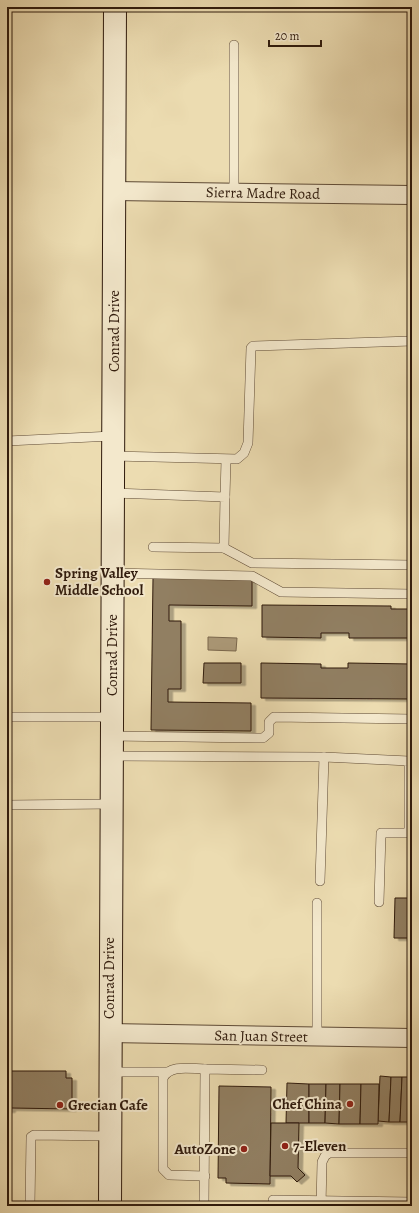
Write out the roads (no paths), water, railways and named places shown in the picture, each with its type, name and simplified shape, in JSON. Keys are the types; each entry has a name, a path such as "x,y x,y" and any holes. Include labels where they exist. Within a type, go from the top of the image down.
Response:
{"street":[{"name":"Conrad Drive","path":"110,1206 109,1033 115,7"},
{"name":"Sierra Madre Road","path":"114,191 412,194"},
{"name":"San Juan Street","path":"109,1033 412,1038"}],"lane":[{"path":"234,45 234,193"},
{"path":"7,441 113,446 226,460 237,459 244,453 248,443 251,348 253,346 412,341"},
{"path":"224,548 226,460"},
{"path":"112,493 225,497"},
{"path":"154,547 224,548 252,563 412,565"},
{"path":"112,573 252,576 281,592 412,594"},
{"path":"7,717 111,736 324,757 408,761 410,833 381,833 379,902"},
{"path":"111,736 263,738 269,733 269,722 274,717 412,719"},
{"path":"320,881 324,757"},
{"path":"7,805 110,804"},
{"path":"317,903 317,1037"},
{"path":"109,1072 166,1072 173,1069 262,1070"},
{"path":"204,1206 205,1069"},
{"path":"166,1072 163,1078 163,1169 170,1175 204,1176"},
{"path":"30,1206 30,1137 34,1135 109,1136"},
{"path":"321,1204 322,1162 325,1156 329,1153 412,1153"},
{"path":"273,1200 321,1204 412,1202"}],"place":[{"name":"Spring Valley Middle School","path":"47,582"},
{"name":"Chef China","path":"350,1104"},
{"name":"Grecian Cafe","path":"60,1105"},
{"name":"7-Eleven","path":"285,1146"},
{"name":"AutoZone","path":"244,1149"}]}
